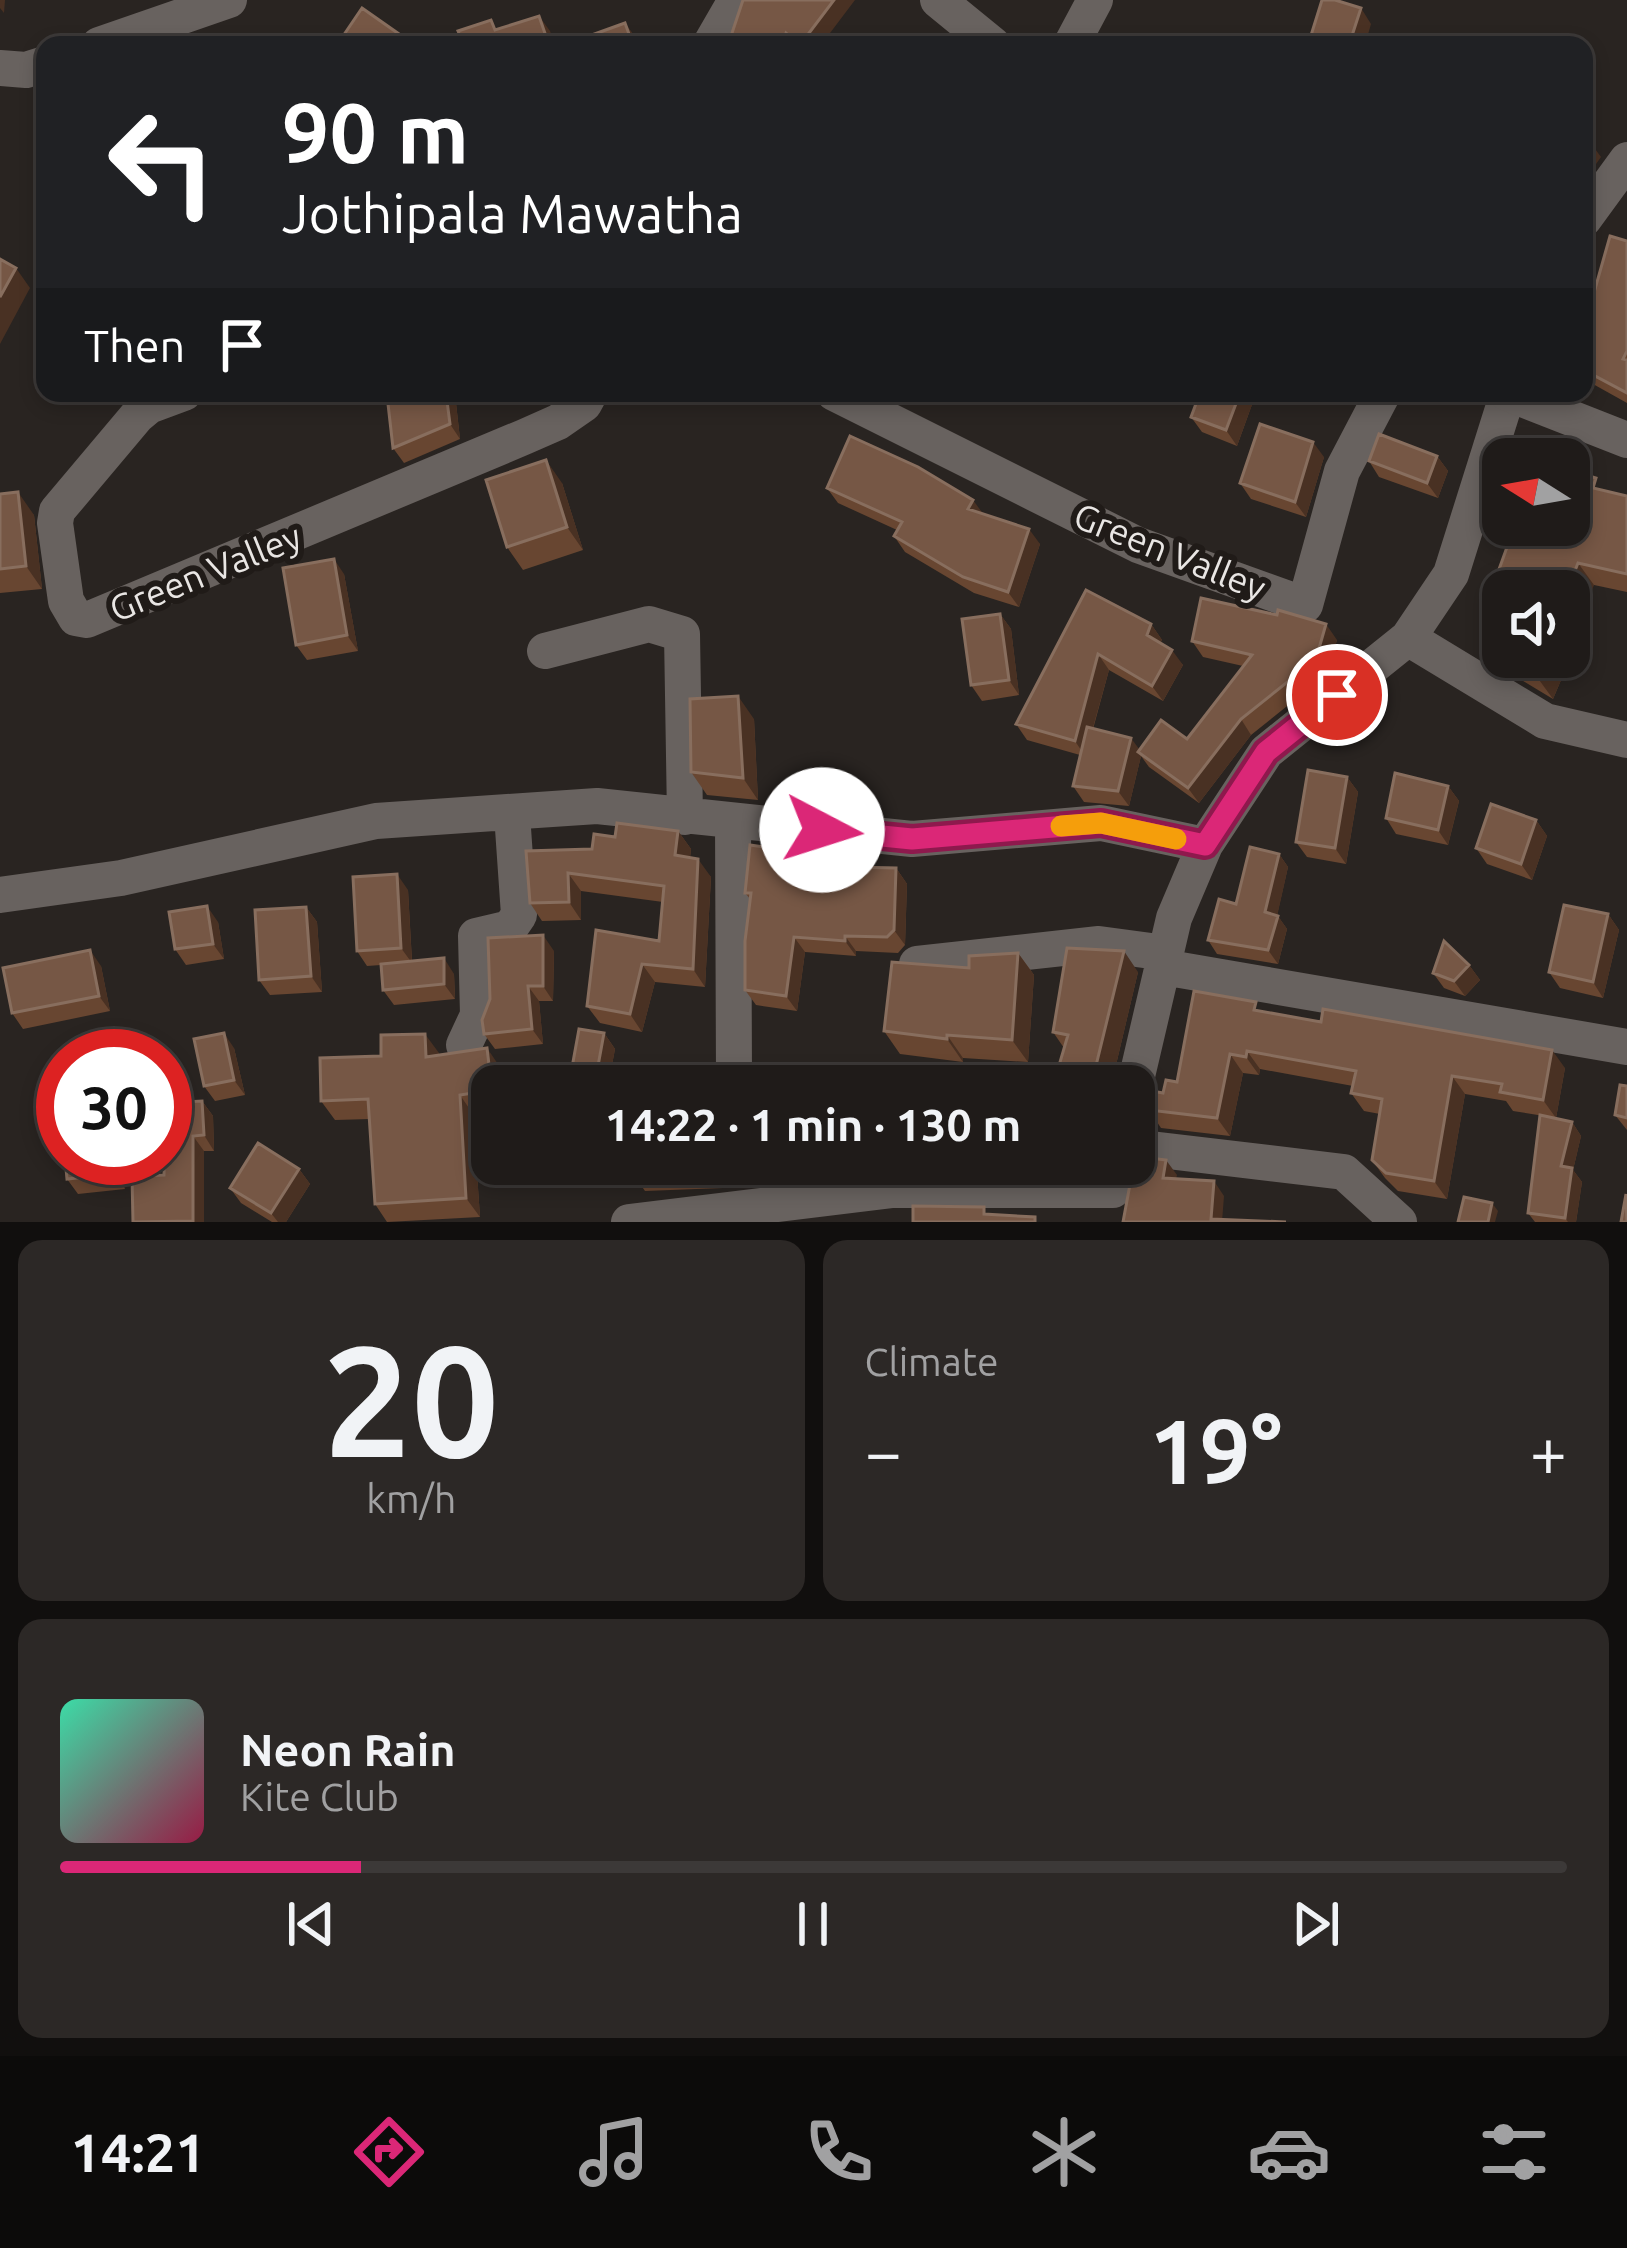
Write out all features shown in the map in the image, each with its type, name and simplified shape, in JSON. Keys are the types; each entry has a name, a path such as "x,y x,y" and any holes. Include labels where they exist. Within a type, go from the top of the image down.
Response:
{"street":[{"path":"125,36 229,0"},
{"path":"715,36 736,0"},
{"path":"938,0 982,36"},
{"path":"1076,36 1095,0"},
{"path":"0,68 36,67"},
{"path":"1593,207 1627,160"},
{"name":"Green Valley","path":"160,402 137,416 57,511 66,601 76,619 87,620 447,472 558,422 585,402"},
{"name":"Green Valley","path":"852,402 1138,545 1305,605 1342,471 1378,402"},
{"path":"1140,1065 1174,918 1205,845 1266,752 1408,638 1451,574 1505,402"},
{"path":"1531,402 1627,440"},
{"path":"545,651 649,624 682,634 685,817"},
{"path":"1408,638 1545,721 1627,740"},
{"path":"0,895 121,878 376,821 597,806 912,839 1101,823 1205,845"},
{"path":"464,1045 478,1015 476,935 510,928 519,915 512,814"},
{"path":"733,821 734,1065"},
{"path":"916,964 1099,944 1627,1047"},
{"path":"1155,1150 1344,1172 1399,1222"},
{"path":"629,1222 893,1190 1112,1192"}],"building":[{"path":"743,0 834,0 807,36 731,36"},
{"path":"1322,0 1361,8 1352,36 1311,36"},
{"path":"362,8 399,34 398,36 343,36"},
{"path":"539,16 546,36 460,36 458,31 491,20 495,30"},
{"path":"625,23 630,36 589,36"},
{"path":"1610,236 1627,241 1627,351 1623,359 1627,360 1627,393 1593,375 1593,296"},
{"path":"0,259 16,268 0,297"},
{"path":"388,402 447,402 450,424 393,448"},
{"path":"1197,402 1237,402 1226,430 1191,417"},
{"path":"1260,424 1313,442 1295,502 1240,483"},
{"path":"1379,434 1437,456 1427,483 1369,461"},
{"path":"850,436 918,467 973,500 968,509 1029,529 1008,592 963,577 894,536 902,522 827,488"},
{"path":"546,460 567,527 507,547 486,480"},
{"path":"1590,476 1596,478 1593,488 1627,496 1627,574 1578,563 1575,570 1499,570 1507,546 1590,546"},
{"path":"18,492 26,566 0,569 0,494"},
{"path":"334,559 347,635 296,645 283,568"},
{"path":"1086,590 1151,624 1147,635 1172,650 1152,686 1098,654 1075,741 1016,724"},
{"path":"1201,598 1277,615 1278,610 1326,624 1316,659 1303,663 1300,672 1241,719 1188,788 1138,752 1161,720 1187,739 1252,655 1192,641"},
{"path":"1000,614 1009,680 971,685 962,619"},
{"path":"738,696 743,778 691,772 690,699"},
{"path":"1087,727 1131,738 1118,791 1073,786"},
{"path":"1308,770 1347,777 1335,848 1296,842"},
{"path":"1395,773 1448,786 1438,830 1386,818"},
{"path":"1491,804 1536,820 1521,864 1476,848"},
{"path":"617,823 678,831 675,855 698,859 693,969 642,964 630,1014 587,1006 596,930 659,941 664,886 568,873 569,902 530,903 526,851 592,849 594,834 615,837"},
{"path":"822,841 853,844 850,867 896,868 894,930 887,937 845,936 845,941 794,937 786,996 745,990 750,845 820,855"},
{"path":"1250,847 1279,854 1265,912 1278,916 1268,950 1208,940 1219,899 1236,904"},
{"path":"397,874 401,948 357,951 353,877"},
{"path":"1564,905 1608,914 1593,982 1549,972"},
{"path":"207,906 213,944 175,949 169,912"},
{"path":"306,907 311,976 259,980 255,910"},
{"path":"543,935 543,986 528,986 532,1029 484,1034 482,1020 490,999 488,938"},
{"path":"1444,941 1469,965 1454,981 1433,973"},
{"path":"1067,948 1124,951 1096,1065 1059,1065 1068,1035 1053,1032"},
{"path":"90,950 99,996 12,1013 3,968"},
{"path":"1018,953 1012,1040 884,1031 892,962 969,968 969,956"},
{"path":"444,958 444,984 383,990 381,964"},
{"path":"1194,991 1256,1002 1254,1010 1321,1022 1323,1009 1552,1050 1543,1100 1500,1092 1502,1084 1452,1076 1434,1181 1386,1173 1372,1160 1382,1099 1351,1093 1356,1071 1247,1051 1246,1057 1230,1054 1217,1118 1155,1111 1155,1092 1163,1093 1166,1080 1177,1082"},
{"path":"579,1029 604,1033 598,1065 572,1065"},
{"path":"224,1033 234,1080 204,1086 194,1039"},
{"path":"425,1034 426,1057 487,1048 489,1065 471,1065 471,1093 460,1095 466,1198 375,1204 368,1099 321,1101 320,1058 381,1056 381,1035"},
{"path":"1620,1085 1627,1086 1627,1118 1615,1115"},
{"path":"202,1101 204,1135 193,1136 193,1221 133,1222 132,1185 192,1185 192,1102"},
{"path":"1540,1115 1572,1122 1561,1166 1572,1168 1565,1218 1528,1213"},
{"path":"258,1143 299,1169 271,1213 230,1188"},
{"path":"1155,1159 1166,1160 1163,1178 1214,1181 1211,1219 1286,1222 1123,1222 1130,1185 1155,1185"},
{"path":"1464,1197 1492,1203 1488,1222 1458,1222"},
{"path":"913,1206 984,1207 984,1214 1035,1217 1035,1222 913,1222"}],"slow traffic":[{"path":"1061,826 1101,823 1176,839"}],"route":[{"path":"822,830 912,839 1101,823 1205,845 1266,752 1337,695"}]}
